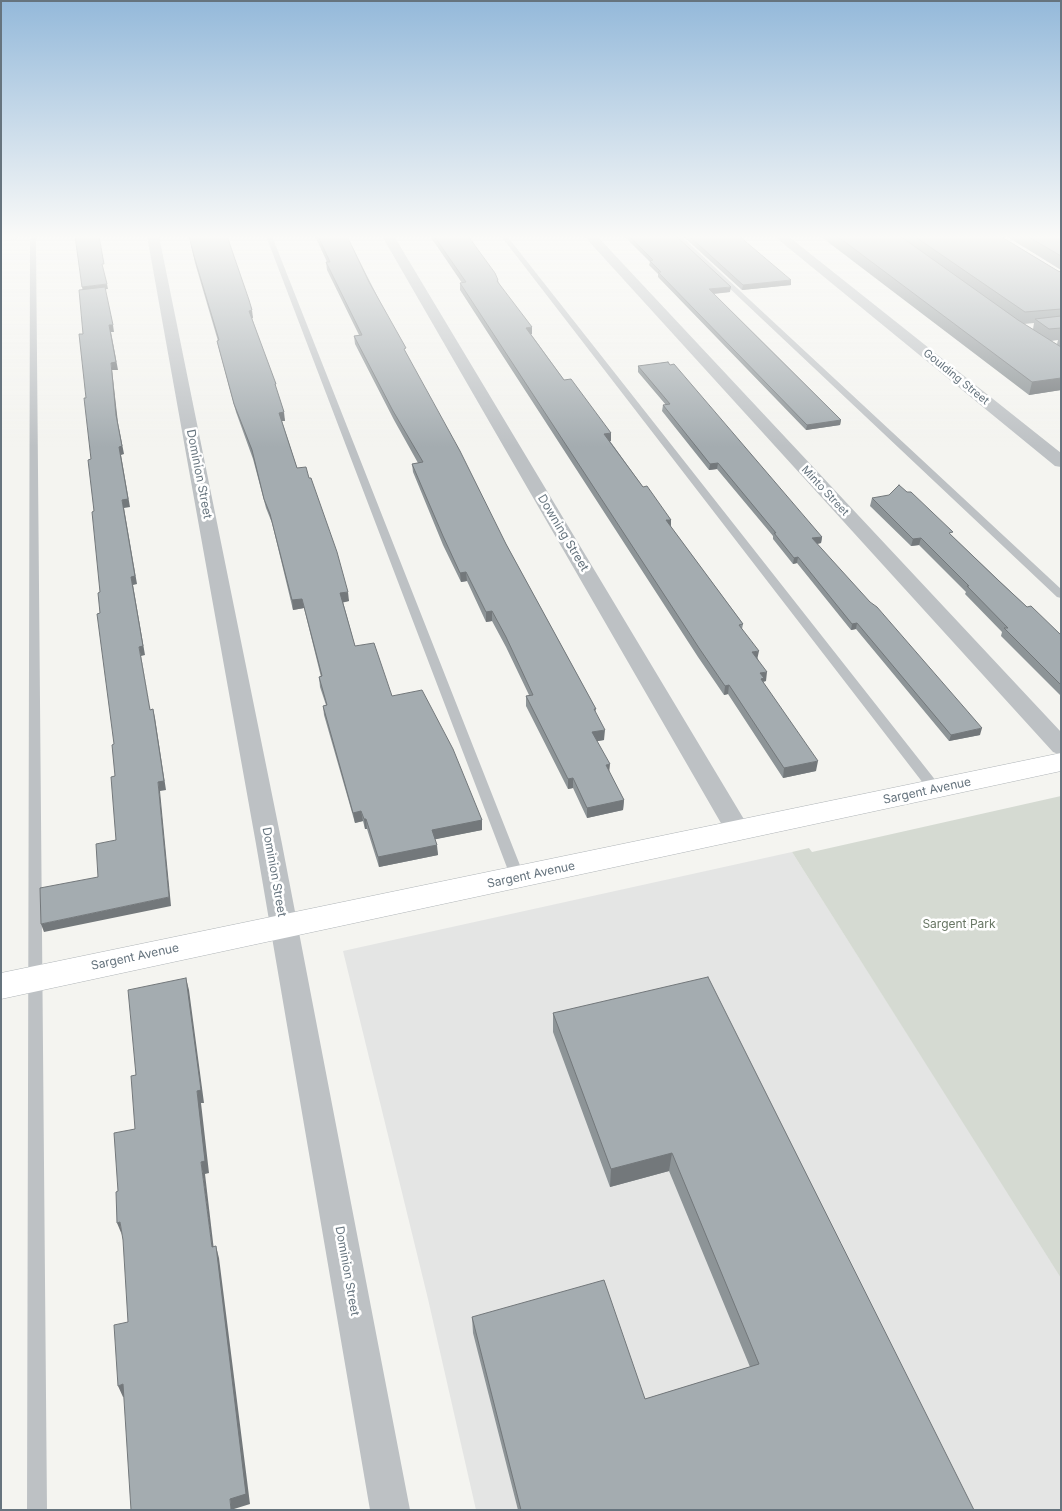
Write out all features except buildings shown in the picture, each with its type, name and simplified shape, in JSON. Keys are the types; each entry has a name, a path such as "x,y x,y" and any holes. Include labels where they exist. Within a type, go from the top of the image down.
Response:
{"main road":[{"name":"Sargent Avenue","path":"1,986 1061,762"}],"street":[{"name":"Dominion Street","path":"166,307 284,925 390,1510"},
{"name":"Downing Street","path":"429,307 738,831"},
{"name":"Minto Street","path":"655,307 1061,747"},
{"name":"Goulding Street","path":"868,307 1061,462"}],"lane":[{"path":"33,307 34,924 36,978 38,1510"},
{"path":"296,307 518,878"},
{"path":"559,307 935,789"},
{"path":"752,307 1061,595"}],"shaded area":[{"path":"792,852 1061,1276 1061,1510 476,1510 428,1299 343,951"}],"green space":[{"name":"Sargent Park","path":"1061,796 1061,1278 792,852 809,848 812,852"}]}
